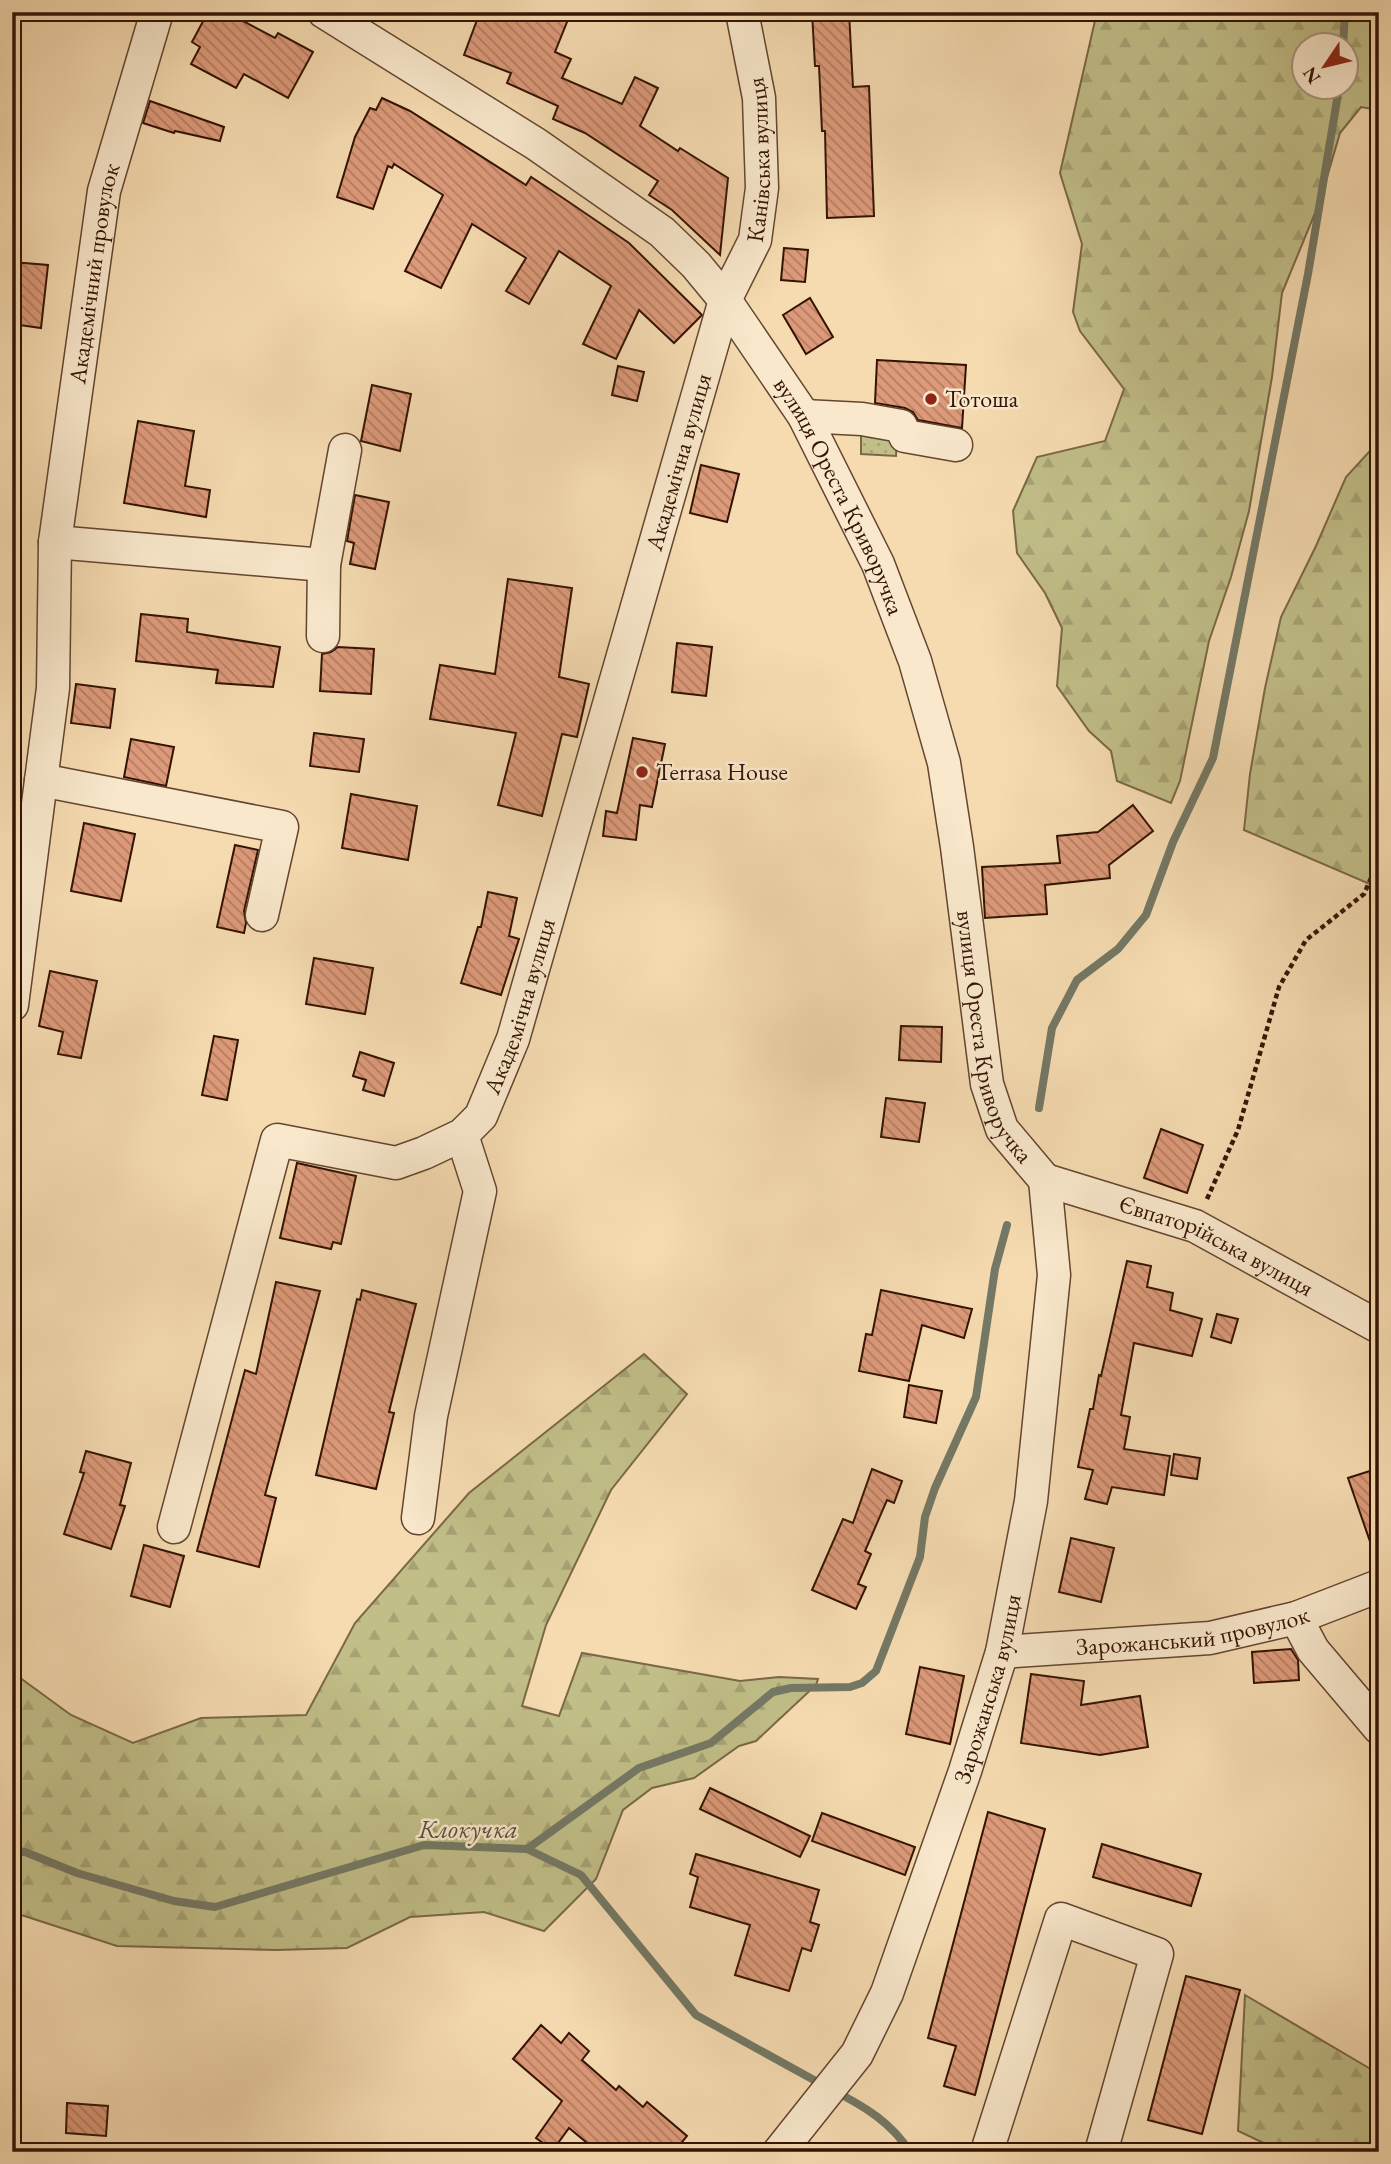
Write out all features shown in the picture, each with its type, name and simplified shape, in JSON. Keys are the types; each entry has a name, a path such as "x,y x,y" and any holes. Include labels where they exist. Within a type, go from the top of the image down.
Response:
{"street":[{"name":"Академічний провулок","path":"12,1004 53,688 55,542 104,191 157,12"},
{"name":"вулиця Ореста Криворучка","path":"324,12 536,144 662,232 696,265 725,300 804,416 878,564 915,661 946,775 988,1084 1002,1129 1045,1180"},
{"name":"Канівська вулиця","path":"725,300 755,240 762,188 759,98 742,12"},
{"name":"Академічна вулиця","path":"174,1527 277,1140 396,1163 463,1135 481,1116 513,1039 725,300"},
{"path":"804,416 862,419 901,426 905,436 956,445"},
{"path":"323,635 324,565 345,450"},
{"path":"55,542 324,565"},
{"path":"41,780 282,827 262,915"},
{"path":"418,1518 431,1416 480,1191 463,1135"},
{"name":"Євпаторійська вулиця","path":"1045,1180 1195,1226 1379,1327"},
{"name":"Зарожанська вулиця","path":"779,2152 856,2054 891,1980 965,1771 1002,1652 1031,1501 1054,1275 1045,1180"},
{"name":"Зарожанський провулок","path":"1002,1652 1209,1638 1296,1618 1379,1586"},
{"path":"1296,1618 1313,1650 1379,1728"},
{"path":"993,2152 989,2145 1061,1919 1157,1954 1101,2152"}],"path":[{"path":"1195,1226 1238,1130 1279,987 1306,940 1364,894 1379,860"}],"green space":[{"path":"1097,12 1379,12 1379,110 1361,107 1340,133 1320,201 1282,293 1272,377 1249,511 1231,577 1209,641 1180,781 1171,803 1117,781 1111,751 1089,731 1057,686 1062,628 1045,593 1017,553 1013,511 1037,457 1105,441 1124,389 1080,331 1073,312 1082,244 1060,173"},
{"path":"861,435 897,437 896,456 861,454"},
{"path":"1379,441 1379,888 1244,830 1250,774 1281,617 1346,477"},
{"path":"644,1354 687,1394 611,1490 546,1625 522,1706 559,1716 582,1653 740,1681 779,1677 818,1679 816,1685 756,1741 739,1746 694,1778 652,1788 623,1810 596,1879 544,1931 484,1912 410,1917 347,1948 276,1950 117,1946 12,1912 12,1672 71,1715 133,1743 201,1718 306,1715 355,1623 469,1493"},
{"path":"1245,1995 1379,2074 1379,2152 1283,2152 1238,2131"}],"building":[{"path":"208,12 226,12 275,38 278,33 313,52 288,98 244,74 236,88 191,64 200,47 192,42"},
{"path":"480,12 571,12 555,52 571,59 562,78 622,104 635,77 658,88 640,126 678,151 680,148 728,178 720,255 672,210 649,195 658,181 585,133 553,119 558,106 507,83 511,73 464,55"},
{"path":"812,12 849,12 853,87 869,86 874,216 827,218 825,131 822,131 819,66 815,66"},
{"path":"382,98 410,111 526,185 531,177 563,198 629,243 702,315 674,343 639,310 616,359 583,344 611,286 559,251 529,304 506,291 526,258 472,224 441,288 405,271 443,195 394,164 392,168 388,166 373,209 337,197 355,137 370,108 376,110"},
{"path":"150,101 224,127 220,141 175,131 174,133 143,123"},
{"path":"784,248 808,250 805,282 781,280"},
{"path":"12,262 48,265 41,328 12,324"},
{"path":"810,298 833,337 806,354 783,315"},
{"path":"877,360 966,365 962,428 918,420 913,412 905,408 875,403"},
{"path":"618,366 644,372 637,401 612,395"},
{"path":"372,385 411,394 400,451 361,441"},
{"path":"138,421 194,431 185,486 210,490 206,517 124,503"},
{"path":"701,465 739,474 727,522 690,513"},
{"path":"355,495 389,502 375,569 350,564 354,543 347,541"},
{"path":"508,579 572,588 559,677 589,684 577,737 562,734 542,816 498,805 516,733 430,719 440,665 495,674"},
{"path":"141,614 188,619 187,632 280,647 273,687 216,683 218,670 136,661"},
{"path":"677,643 712,647 706,696 672,692"},
{"path":"338,647 374,649 371,694 320,691 322,654"},
{"path":"76,684 115,689 110,728 71,723"},
{"path":"314,733 364,739 359,772 310,766"},
{"name":"Terrasa House","path":"633,738 665,744 652,807 640,805 636,840 603,836 606,811 617,813"},
{"path":"131,739 174,747 166,786 124,777"},
{"path":"351,794 417,806 408,860 342,848"},
{"path":"1133,805 1153,831 1109,865 1110,878 1045,885 1047,914 985,918 982,867 1060,863 1057,836 1098,832"},
{"path":"84,823 135,834 121,901 71,891"},
{"path":"235,845 258,850 244,911 244,933 217,927"},
{"path":"488,892 517,898 509,936 519,939 501,995 461,983 478,927 481,927"},
{"path":"314,958 373,968 365,1014 306,1004"},
{"path":"50,971 97,981 81,1058 58,1054 63,1032 39,1026"},
{"path":"901,1026 942,1027 941,1062 899,1060"},
{"path":"214,1036 238,1040 227,1100 202,1095"},
{"path":"360,1052 394,1063 384,1096 363,1090 366,1080 353,1076"},
{"path":"886,1098 925,1103 919,1142 881,1137"},
{"path":"1161,1129 1203,1145 1187,1193 1144,1178"},
{"path":"297,1163 356,1176 341,1244 333,1242 331,1249 280,1238"},
{"path":"1127,1261 1151,1266 1147,1287 1173,1293 1170,1310 1202,1319 1192,1356 1134,1343 1121,1415 1130,1417 1124,1449 1170,1456 1164,1495 1112,1487 1107,1504 1085,1499 1093,1470 1078,1467"},
{"path":"276,1282 320,1291 265,1495 276,1498 259,1567 197,1551 245,1370 256,1374"},
{"path":"362,1290 416,1304 389,1412 394,1413 376,1489 316,1475 357,1299 360,1300"},
{"path":"881,1290 972,1309 964,1338 922,1325 909,1381 859,1371 866,1334 872,1335"},
{"path":"1217,1314 1238,1319 1231,1343 1211,1337"},
{"path":"909,1385 942,1391 936,1423 904,1417"},
{"path":"86,1451 131,1463 120,1505 125,1506 111,1549 64,1534 84,1473 80,1472"},
{"path":"1174,1454 1200,1458 1197,1479 1171,1475"},
{"path":"1379,1468 1379,1556 1375,1556 1348,1478"},
{"path":"872,1469 902,1481 894,1503 887,1500 865,1551 871,1554 858,1584 866,1587 856,1609 812,1590 843,1519 853,1523"},
{"path":"1071,1538 1114,1548 1101,1602 1059,1592"},
{"path":"144,1545 184,1556 170,1607 131,1596"},
{"path":"1291,1649 1298,1660 1299,1680 1254,1683 1252,1652"},
{"path":"920,1667 964,1676 950,1744 906,1734"},
{"path":"1031,1674 1084,1681 1081,1705 1140,1696 1148,1747 1100,1755 1021,1743"},
{"path":"710,1788 810,1836 800,1857 700,1809"},
{"path":"988,1812 1045,1829 975,2095 944,2086 956,2046 928,2038"},
{"path":"822,1813 915,1847 905,1875 812,1841"},
{"path":"1102,1844 1201,1874 1191,1906 1093,1877"},
{"path":"696,1854 819,1890 810,1922 819,1925 811,1951 802,1948 789,1991 735,1975 750,1925 690,1907 698,1877 690,1874"},
{"path":"1186,1976 1240,1990 1202,2134 1148,2120"},
{"path":"541,2025 561,2043 569,2033 589,2051 582,2060 616,2090 619,2086 643,2107 647,2102 687,2136 674,2152 598,2152 569,2128 553,2150 536,2138 562,2101 513,2059"},
{"path":"67,2103 108,2106 106,2136 66,2133"}],"waterway":[{"path":"1344,32 1345,12"},
{"path":"1039,1108 1052,1028 1077,980 1118,949 1146,915 1173,842 1213,758 1308,274 1337,102"},
{"path":"527,1849 639,1768 711,1743 773,1692 791,1688 850,1687 862,1683 876,1671 920,1557 925,1517 935,1488 976,1397 995,1269 1007,1225"},
{"name":"Клокучка","path":"12,1851 25,1852 77,1873 174,1901 215,1907 424,1845 527,1849 581,1875 696,2015 823,2085"},
{"name":"Клокучка","path":"834,2091 876,2116 895,2132 910,2152"}],"place":[{"name":"Тотоша","path":"931,399"},
{"name":"Terrasa House","path":"642,772"}]}
